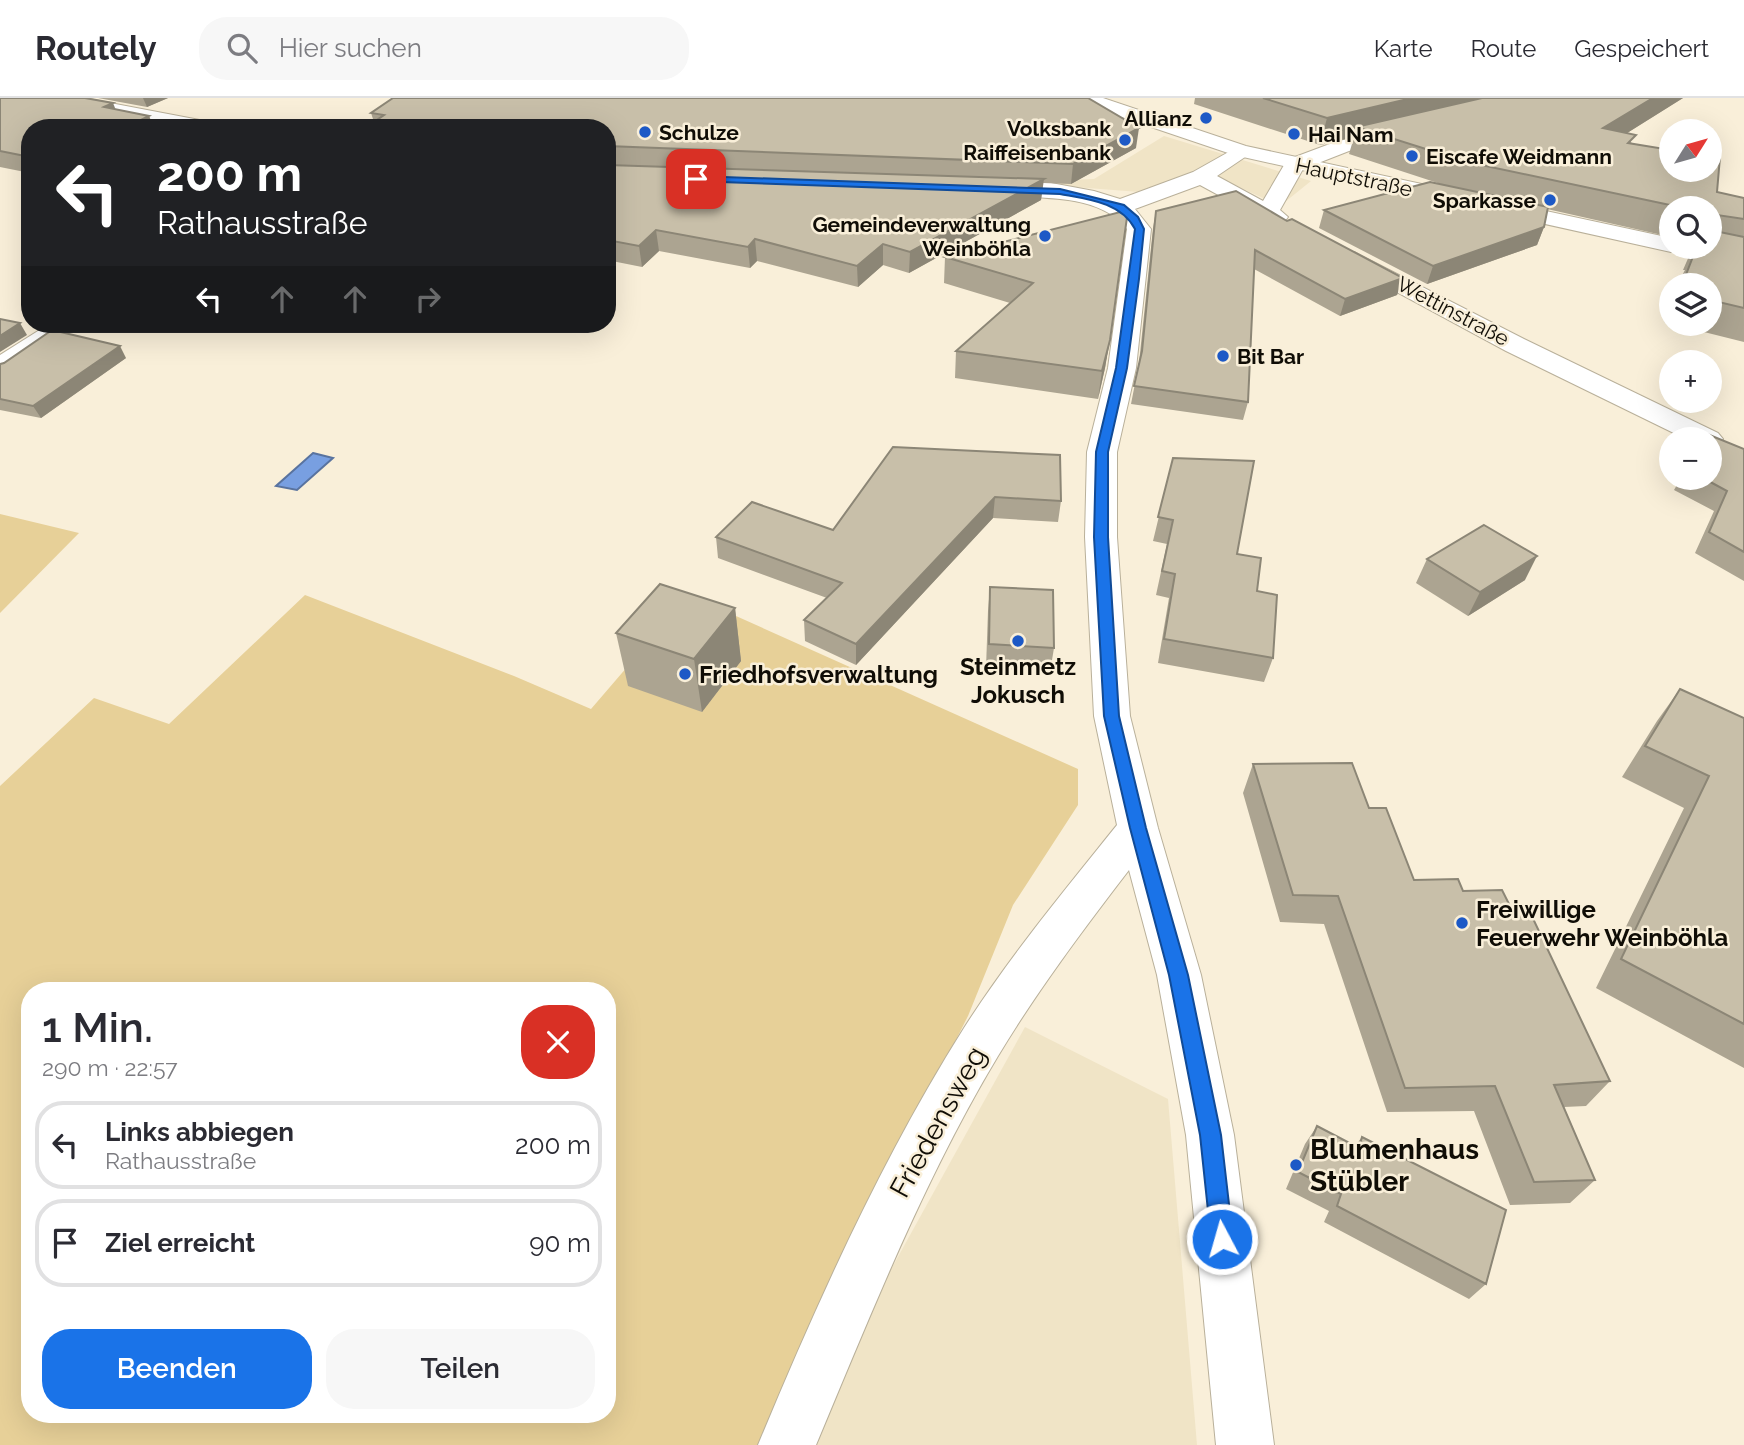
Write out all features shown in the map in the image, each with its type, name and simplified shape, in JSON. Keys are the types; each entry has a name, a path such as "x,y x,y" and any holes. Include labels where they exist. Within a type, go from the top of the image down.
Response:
{"street":[{"path":"53,98 163,119"},
{"name":"Hauptstraße","path":"1084,98 1241,151 1659,242"},
{"path":"1268,212 1295,164 1342,146 1421,127"},
{"path":"1120,207 1201,177 1241,151"},
{"path":"1201,177 1297,228"},
{"path":"973,188 1060,191 1120,207 1133,217 1139,229 1122,368 1102,452 1101,537 1112,716 1138,828 1179,975 1210,1135 1245,1445"},
{"name":"Wettinstraße","path":"1329,246 1515,345 1682,427"},
{"path":"0,368 52,333"},
{"name":"Friedensweg","path":"788,1445 893,1204 962,1073 1025,973 1138,828"}],"shaded area":[{"path":"1164,136 1311,181 1280,206 1200,169 1152,193 1008,182 1094,179"},
{"path":"0,514 79,533 0,613"},
{"path":"305,595 514,676 591,709 689,595 1078,769 1078,805 1013,905 968,1016 838,1274 766,1445 0,1445 0,786 94,698 169,724"},
{"path":"1025,1027 1168,1099 1197,1445 806,1445 836,1369"}],"water":[{"path":"313,453 333,458 297,490 276,486"}],"building":[{"path":"0,98 85,98 113,103 104,107 149,116 143,119 21,119 21,155 0,151"},
{"path":"393,98 1088,98 1139,128 1073,164 616,146 616,119 378,119 384,115 371,113"},
{"path":"1263,98 1412,98 1327,118"},
{"path":"1482,98 1653,98 1603,128 1636,135 1628,143 1659,148 1659,182 1718,182 1717,192 1744,198 1744,219 1722,216 1722,196 1659,196 1659,203 1467,162 1356,127"},
{"path":"616,165 1044,179 910,252 883,244 857,266 755,239 748,247 656,230 639,246 616,242"},
{"path":"1430,182 1548,207 1544,227 1433,266 1324,210"},
{"path":"1236,191 1287,221 1292,219 1403,278 1345,299 1255,250 1248,402 1134,386 1142,351 1156,211"},
{"path":"1128,210 1110,340 1102,371 956,351 1033,283 945,257"},
{"path":"1722,232 1744,237 1744,308 1722,303 1722,273 1687,273 1692,259 1722,259"},
{"path":"0,319 20,323 0,336"},
{"path":"48,333 65,333 120,346 33,406 0,399 0,364"},
{"path":"1722,440 1744,449 1744,552 1709,532 1727,491 1722,488"},
{"path":"893,447 1060,455 1061,501 995,497 856,644 804,620 842,583 716,537 752,502 833,530"},
{"path":"1173,458 1254,461 1237,554 1261,558 1257,591 1277,595 1273,658 1164,639 1175,574 1162,571 1173,520 1158,517"},
{"path":"1484,525 1537,556 1480,592 1427,559"},
{"path":"660,584 735,608 694,659 616,633"},
{"path":"990,587 1053,590 1054,648 989,644"},
{"path":"1680,689 1744,718 1744,1024 1621,959 1709,776 1645,746"},
{"path":"1352,763 1369,808 1386,808 1414,880 1458,879 1463,891 1502,890 1511,908 1528,908 1610,1081 1554,1085 1595,1180 1534,1182 1495,1086 1405,1088 1338,896 1293,895 1253,764"},
{"path":"1317,1126 1359,1148 1362,1137 1506,1210 1486,1284 1337,1206 1341,1194 1298,1172"}],"place":[{"name":"Allianz","path":"1206,118"},
{"name":"Schulze","path":"645,132"},
{"name":"Hai Nam","path":"1294,134"},
{"name":"Volksbank Raiffeisenbank","path":"1125,140"},
{"name":"Eiscafe Weidmann","path":"1412,156"},
{"name":"Sparkasse","path":"1550,200"},
{"name":"Gemeindeverwaltung Weinböhla","path":"1045,236"},
{"name":"Bit Bar","path":"1223,356"},
{"name":"Steinmetz Jokusch","path":"1018,641"},
{"name":"Friedhofsverwaltung","path":"685,674"},
{"name":"Freiwillige Feuerwehr Weinböhla","path":"1462,923"},
{"name":"Blumenhaus Stübler","path":"1296,1165"}],"route":[{"path":"696,179 1060,191 1120,207 1133,217 1139,229 1122,368 1102,452 1101,537 1112,716 1138,828 1179,975 1210,1135 1222,1239"}]}
